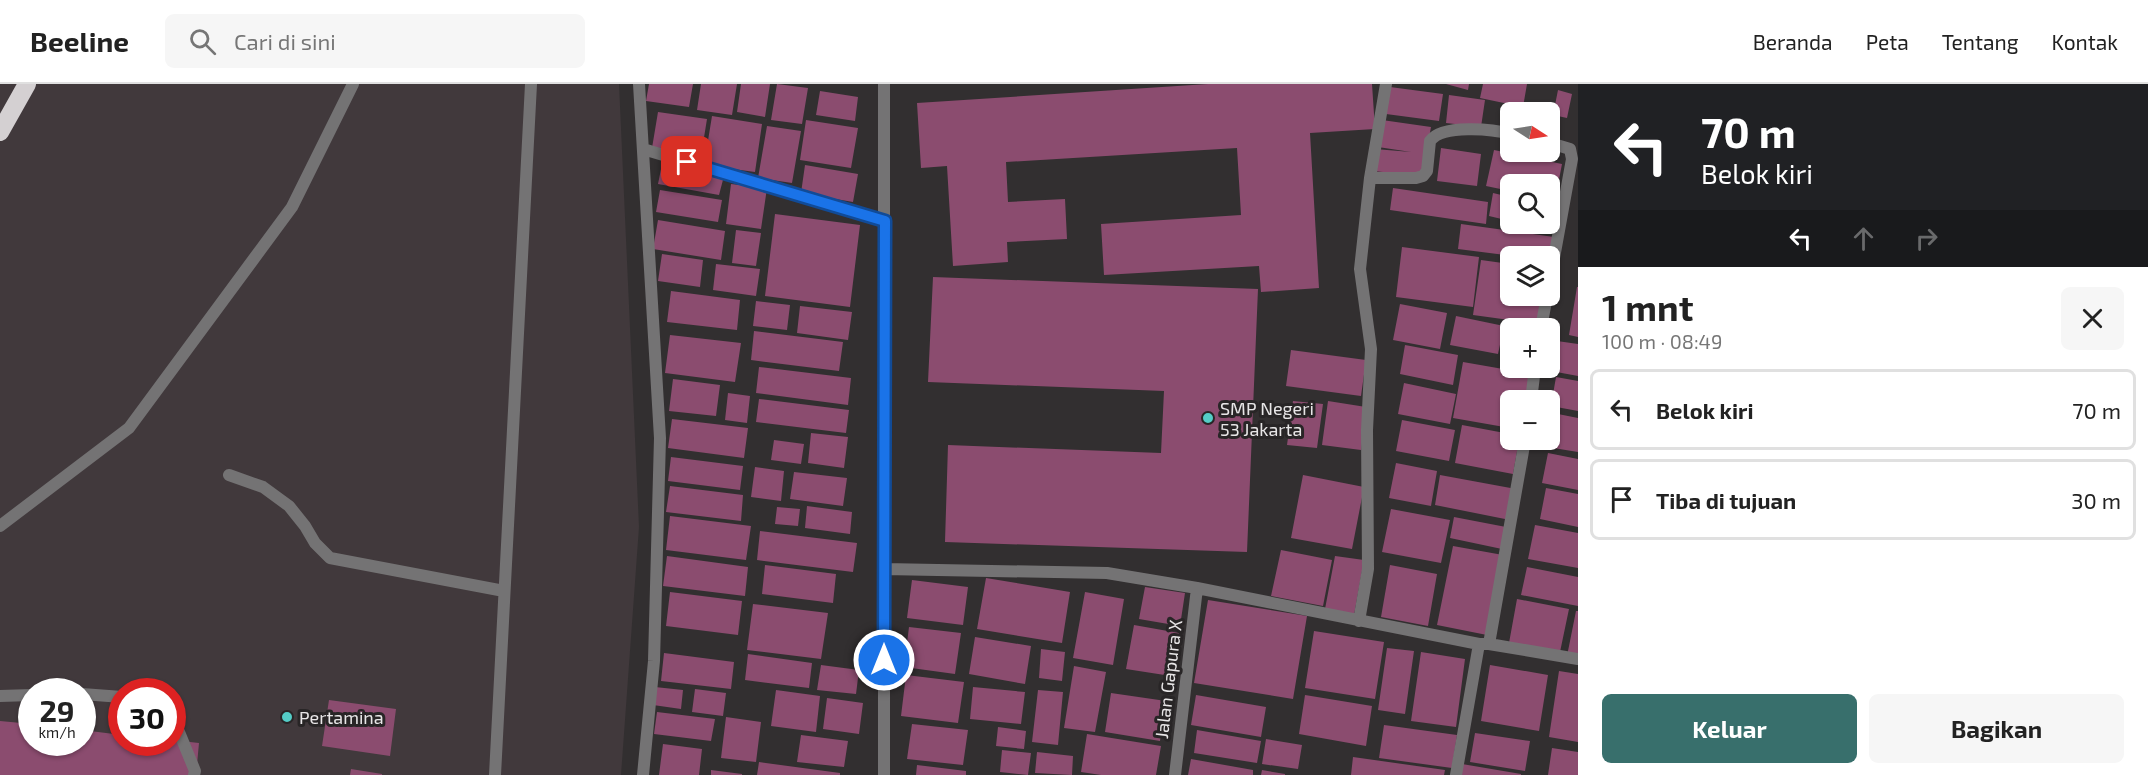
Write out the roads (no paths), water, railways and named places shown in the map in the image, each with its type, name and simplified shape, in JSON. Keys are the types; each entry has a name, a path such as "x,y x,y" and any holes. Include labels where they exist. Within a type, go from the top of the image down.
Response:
{"highway":[{"path":"0,132 27,84"}],"street":[{"path":"0,526 129,428 292,207 353,84"},
{"path":"495,775 531,84"},
{"path":"639,84 660,438 654,661 642,775"},
{"path":"884,84 884,775"},
{"path":"1359,621 1368,569 1367,430 1371,349 1360,269 1370,178 1386,84"},
{"path":"1370,178 1424,176 1427,171 1430,141 1433,136 1471,128 1500,132"},
{"path":"1556,246 1572,159 1570,150 1560,146"},
{"path":"644,149 885,221"},
{"path":"1456,775 1523,450"},
{"path":"229,475 263,487 289,506 315,543 330,558 504,591"},
{"path":"884,569 1107,573 1197,588 1484,644 1578,659"},
{"name":"Jalan Gapura X","path":"1175,775 1197,588"},
{"path":"0,696 18,695"},
{"path":"186,749 195,771 194,775"}],"place":[{"name":"SMP Negeri 53 Jakarta","path":"1208,418"},
{"name":"Pertamina","path":"287,717"}]}
